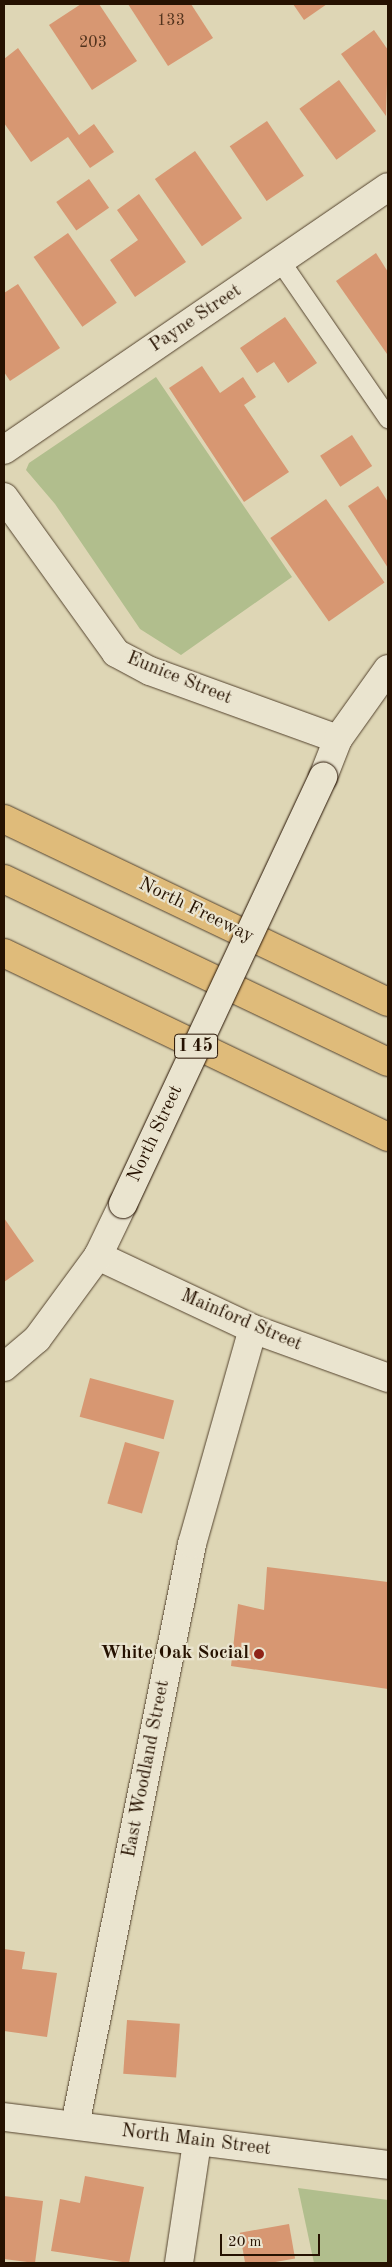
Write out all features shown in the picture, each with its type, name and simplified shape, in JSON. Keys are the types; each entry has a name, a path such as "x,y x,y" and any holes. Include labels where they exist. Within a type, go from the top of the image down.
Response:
{"highway":[{"name":"North Freeway","path":"4,819 386,1001"},
{"path":"4,879 388,1062"},
{"name":"I 45","path":"4,953 388,1136"}],"street":[{"name":"Payne Street","path":"4,450 388,187"},
{"name":"Eunice Street","path":"4,497 116,653 150,671 338,739"},
{"name":"North Street","path":"4,1367 37,1339 98,1256 323,777 338,739 388,669"},
{"name":"Mainford Street","path":"98,1256 253,1329 388,1378"},
{"name":"East Woodland Street","path":"75,2125 192,1544 253,1329"},
{"name":"North Main Street","path":"4,2116 388,2165"},
{"path":"179,2263 197,2142"}],"lane":[{"path":"280,262 388,418"}],"green space":[{"path":"156,377 292,577 181,655 140,629 55,504 26,470 29,463"},
{"path":"298,2188 388,2200 388,2263 314,2263"}],"building":[{"path":"81,4 99,4 137,61 92,90 49,25"},
{"path":"128,4 191,4 213,38 168,66"},
{"path":"293,4 327,4 304,20"},
{"path":"374,30 388,50 386,116 341,54"},
{"path":"18,48 79,135 94,124 114,152 90,168 68,137 31,162 4,123 4,59"},
{"path":"339,80 376,131 336,160 299,109"},
{"path":"267,121 304,176 267,201 230,146"},
{"path":"195,151 242,218 202,246 155,179"},
{"path":"89,179 109,208 76,231 56,202"},
{"path":"139,194 186,262 135,297 110,260 138,240 117,210"},
{"path":"68,233 117,303 82,327 34,257"},
{"path":"376,253 388,272 387,354 336,281"},
{"path":"18,284 60,348 10,381 4,372 4,293"},
{"path":"285,317 317,363 288,383 274,362 257,373 240,348"},
{"path":"202,366 220,393 243,377 256,397 244,405 289,472 244,502 169,388"},
{"path":"352,435 372,466 340,487 320,456"},
{"path":"378,486 388,502 388,568 348,506"},
{"path":"326,499 385,583 329,622 270,538"},
{"path":"4,1218 34,1261 4,1282"},
{"path":"90,1378 174,1401 164,1439 80,1417"},
{"path":"125,1442 160,1452 142,1513 107,1504"},
{"path":"267,1567 388,1582 388,1689 231,1666 238,1604 264,1610"},
{"path":"4,1949 25,1952 22,1969 57,1973 47,2037 4,2031"},
{"path":"127,2020 180,2024 176,2078 123,2074"},
{"path":"85,2176 144,2187 129,2263 51,2251 60,2199 80,2203"},
{"path":"4,2196 43,2201 35,2263 4,2259"},
{"path":"289,2224 295,2258 269,2263 245,2263 240,2233"}],"place":[{"name":"White Oak Social","path":"259,1654"}]}
